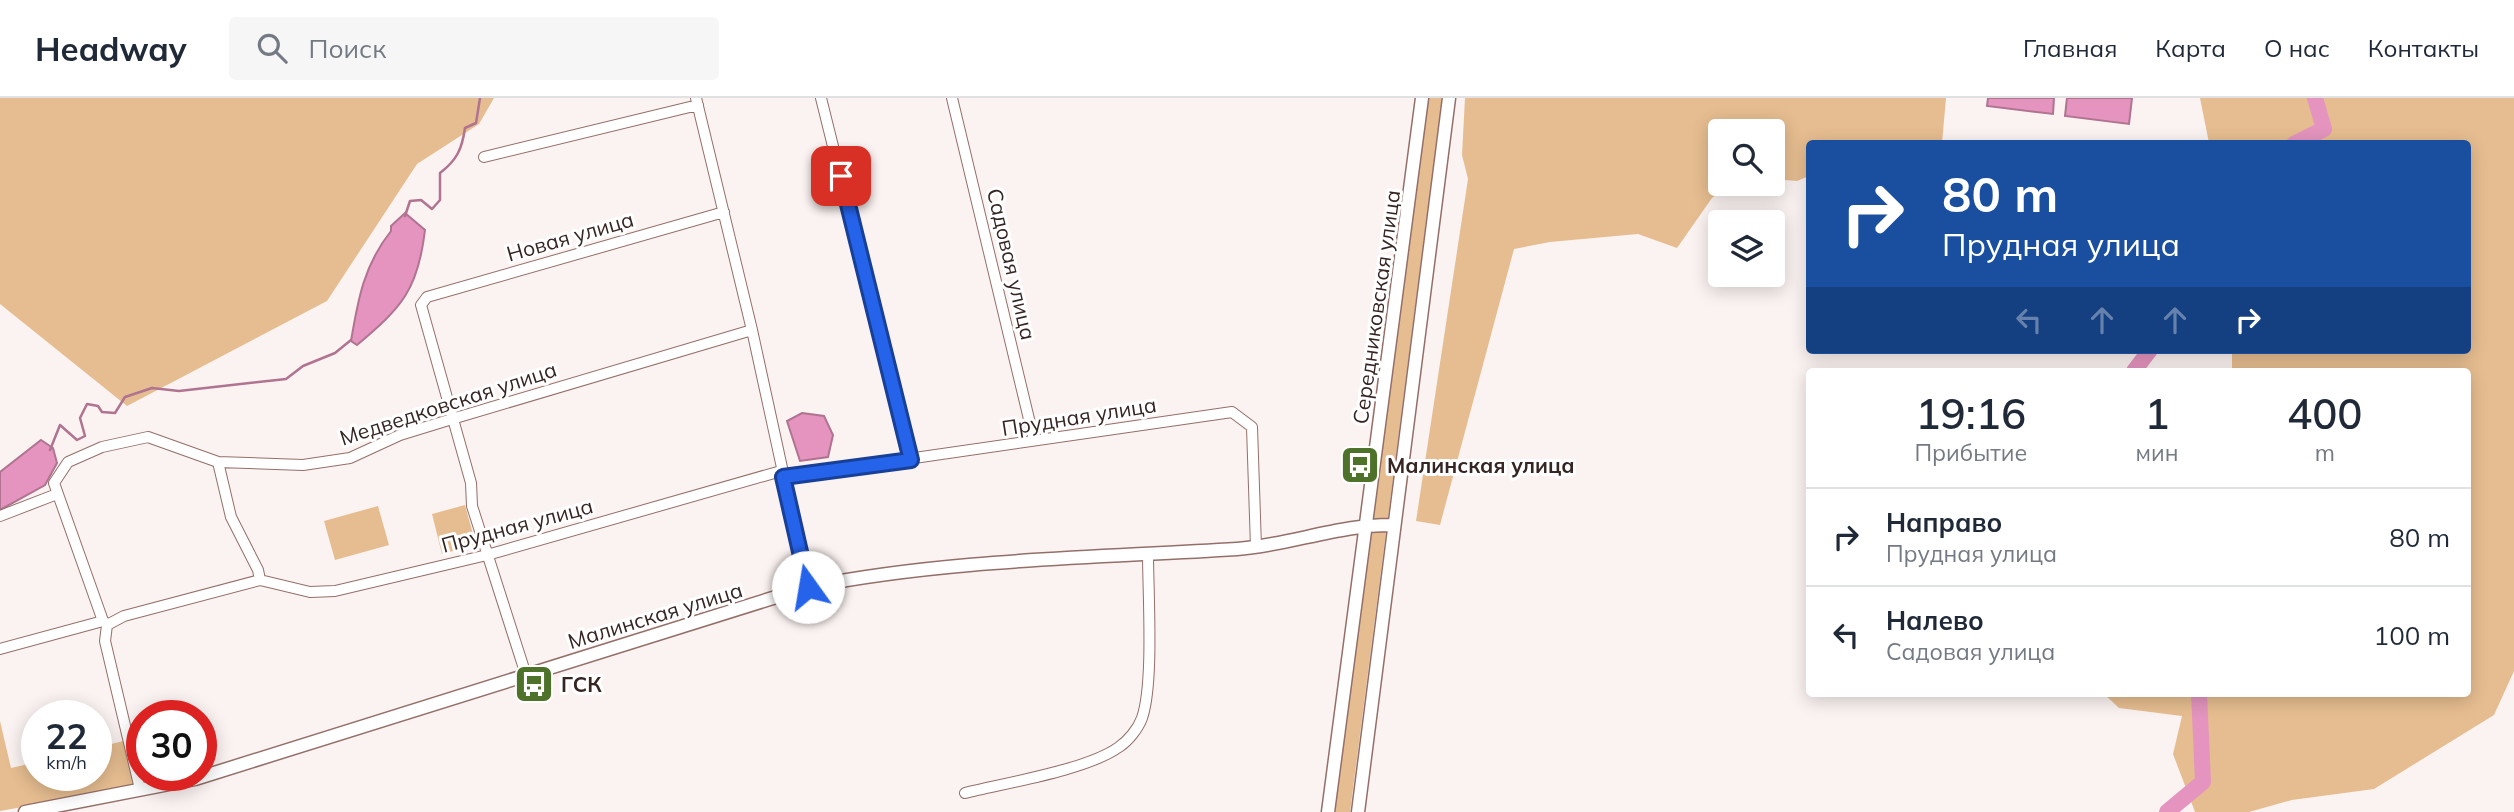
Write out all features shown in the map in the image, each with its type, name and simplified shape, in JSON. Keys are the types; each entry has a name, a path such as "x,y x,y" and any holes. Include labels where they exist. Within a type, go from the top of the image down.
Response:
{"street":[{"path":"821,98 911,460"},
{"name":"Садовая улица","path":"952,98 1034,440"},
{"name":"Середниковская улица","path":"1328,812 1422,98"},
{"path":"1358,812 1449,98"},
{"path":"484,157 697,102 752,330 808,587"},
{"name":"Новая улица","path":"453,419 421,305 427,297 724,212"},
{"name":"Медведковская улица","path":"57,494 54,483 68,462 102,447 148,437 218,461 303,465 351,458 400,435 752,330"},
{"name":"Прудная улица","path":"260,580 310,592 335,591 487,555 782,474 998,449 1034,440 1232,412 1252,427 1256,547"},
{"path":"453,419 471,483 471,506 526,675"},
{"path":"0,649 260,580 258,570 231,517 218,461"},
{"path":"0,516 57,494 105,623 105,641 126,727"},
{"name":"Малинская улица","path":"217,772 808,587 872,574 1256,547 1366,524 1395,525"},
{"path":"965,793 1062,769 1119,747 1134,733 1142,718 1147,676 1148,553"},
{"name":"Малинская улица","path":"25,812 131,791"}],"shaded area":[{"path":"0,98 494,98 479,124 417,164 327,301 127,406 0,304"},
{"path":"1425,98 1442,98 1350,812 1333,812"},
{"path":"1465,98 1946,98 1942,140 1806,140 1806,177 1797,181 1785,180 1785,119 1708,119 1708,196 1715,196 1677,248 1638,234 1550,242 1514,249 1440,525 1416,521 1468,179 1462,155"},
{"path":"1988,98 2054,98 2053,114 1987,106"},
{"path":"2067,98 2132,98 2129,124 2065,116"},
{"path":"2200,98 2514,98 2514,671 2494,715 2374,789 2292,800 2249,812 2195,812 2173,754 2182,716 2119,708 2107,697 2471,697 2471,368 2232,368 2232,354 2471,354 2471,140 2208,140"},
{"path":"405,213 425,230 418,268 405,296 396,308 357,345 351,341 368,270 391,231 391,226"},
{"path":"802,413 824,416 833,435 828,457 800,461 787,421"},
{"path":"41,440 53,448 57,463 45,485 0,510 0,472"},
{"path":"465,505 476,545 442,554 432,514"},
{"path":"378,506 389,545 335,560 324,521"},
{"path":"0,721 11,768 21,766 21,791 112,791 0,811"},
{"path":"123,741 126,754 126,788 112,791 112,744"}],"waterway":[{"path":"405,216 410,201 421,200 432,209 440,200 440,173 458,153 465,128 476,123 480,98"},
{"path":"2302,140 2324,129 2315,98"},
{"path":"50,450 60,425 77,440 85,436 80,418 87,404 98,406 102,412 115,413 125,397 152,388 179,391 286,379 303,366 335,353 351,340"},
{"path":"2136,368 2147,354"},
{"path":"2167,812 2203,782 2199,697"}],"place":[{"name":"Малинская улица","path":"1360,465"},
{"name":"ГСК","path":"534,684"}],"route":[{"path":"808,587 783,477 911,460 841,176"}]}
